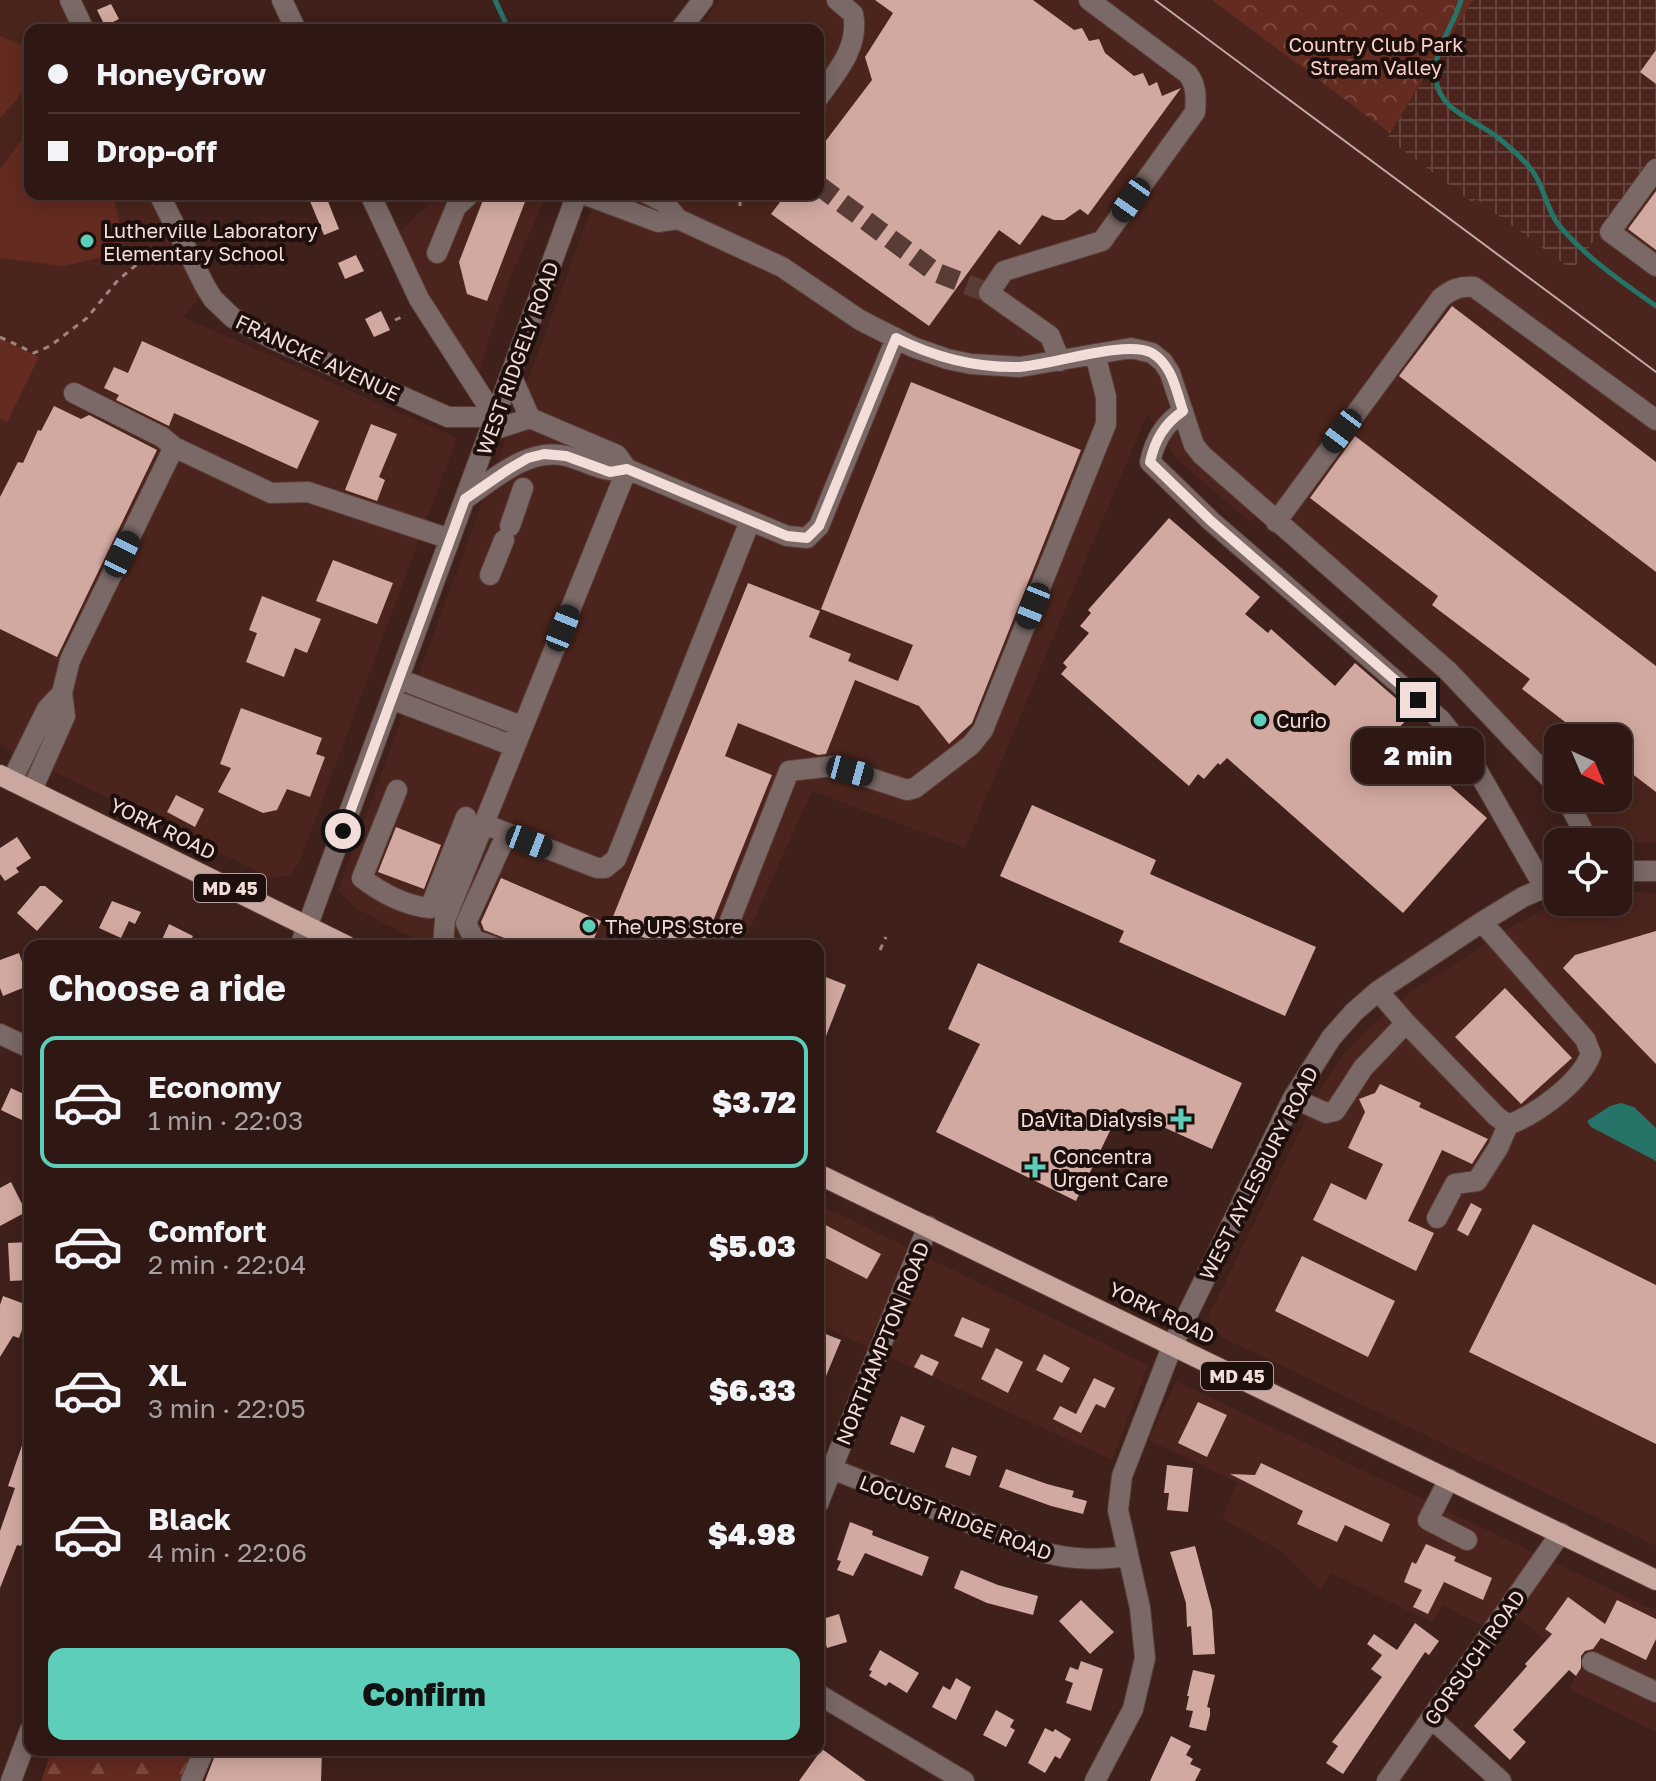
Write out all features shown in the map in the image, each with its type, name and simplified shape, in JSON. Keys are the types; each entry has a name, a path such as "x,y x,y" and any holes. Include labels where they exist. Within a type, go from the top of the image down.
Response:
{"main road":[{"name":"YORK ROAD","path":"6,777 304,936"},
{"name":"YORK ROAD","path":"824,1177 1656,1580"}],"street":[{"path":"70,0 81,24"},
{"path":"282,0 293,24"},
{"path":"685,24 703,0"},
{"path":"824,90 845,60 854,32 853,14 837,0"},
{"path":"1060,361 1050,336 989,293 1004,271 1102,241 1195,112 1196,100 1196,90 1188,74 1089,0"},
{"path":"1656,169 1610,232 1656,266"},
{"name":"FRANCKE AVENUE","path":"162,200 205,286 213,299 233,318 448,417 493,424 530,418"},
{"path":"373,200 419,299 493,424"},
{"path":"437,253 456,207 464,200"},
{"name":"WEST RIDGELY ROAD","path":"304,936 575,200"},
{"path":"599,200 658,222 678,219"},
{"path":"660,200 678,219 782,267 860,320 924,351 971,364 1020,367 1131,348 1152,353 1170,373 1194,445 1202,455 1448,671 1544,772"},
{"path":"1276,522 1441,298 1450,290 1462,286 1474,287 1656,420"},
{"path":"511,375 530,418 617,455 627,469 797,539 814,534 823,516 896,338"},
{"path":"722,940 789,771 833,766 907,790 915,788 971,745 983,730 1106,424 1106,397 1095,354"},
{"path":"74,393 162,437 174,447 271,493 308,492 450,539"},
{"path":"1183,411 1171,419 1155,441 1150,462 1211,521 1441,720 1468,754 1544,873"},
{"path":"32,790 65,716 62,693 70,660 174,447"},
{"path":"465,499 528,458 544,454 566,456 610,472 627,469"},
{"path":"397,790 362,878 375,889 416,907 430,908 519,736 627,469"},
{"path":"490,575 523,488"},
{"path":"475,820 597,868 605,868 616,859 750,521"},
{"path":"399,679 516,724 519,736"},
{"path":"6,777 47,709 62,693"},
{"path":"391,699 508,744 519,736"},
{"path":"443,940 445,920 475,820"},
{"path":"474,940 466,923 507,833"},
{"path":"1632,871 1656,871"},
{"name":"WEST AYLESBURY ROAD","path":"1095,1781 1133,1709 1145,1658 1142,1620 1120,1526 1119,1492 1173,1344 1293,1098 1331,1038 1378,991 1482,922 1544,888"},
{"path":"1437,1218 1455,1184 1477,1181 1484,1173 1508,1125 1528,1118 1578,1076 1591,1054 1585,1039 1482,922"},
{"path":"1378,991 1508,1125"},
{"path":"1293,1098 1326,1113 1335,1111 1363,1068 1406,1023"},
{"path":"0,1034 24,1045"},
{"name":"NORTHAMPTON ROAD","path":"824,1489 928,1226"},
{"name":"LOCUST RIDGE ROAD","path":"832,1469 1046,1553 1070,1559 1094,1560 1128,1556"},
{"path":"1449,1479 1428,1520 1467,1540"},
{"name":"GORSUCH ROAD","path":"1387,1781 1561,1533"},
{"path":"1592,1662 1653,1685"},
{"path":"824,1698 964,1781"},
{"path":"1431,1718 1501,1781"},
{"path":"11,1781 24,1746"},
{"path":"191,1781 201,1756"}],"path":[{"path":"740,200 740,206"},
{"path":"0,337 34,353 50,346 87,318 118,280 157,248"},
{"path":"880,950 886,937"}],"shaded area":[{"path":"0,0 57,0 69,24 24,24 24,200 155,200 201,295 183,317 457,438 299,863 290,875 271,878 0,745"},
{"path":"720,0 1212,0 1390,133 1387,138 1472,202 1476,199 1572,270 1656,157 1656,843 1632,842 1632,828 1590,828 1584,812 1632,812 1632,724 1544,724 1544,756 1457,666 1266,500 1250,522 1205,484 1174,456 1147,414 965,848 812,791 745,940 416,940 357,909 338,891 595,200 824,200 824,24 702,24"},
{"path":"1473,0 1656,0 1656,157 1572,270 1476,199 1472,202 1387,138"},
{"path":"433,200 544,200 509,280 488,341 473,400 393,237"},
{"path":"1632,892 1656,893 1656,1546 1224,1338 1211,1325 1208,1317 1324,1083 1343,1055 1364,1032 1411,992 1513,926 1544,910 1544,916 1632,916"},
{"path":"824,1207 1148,1365 1112,1460 824,1327"},
{"path":"1176,1381 1656,1611 1656,1732 1569,1689 1579,1670 1517,1616 1502,1636 1443,1605 1433,1623 1331,1573 1321,1590 1280,1550 1222,1519 1237,1483 1149,1440"}],"green space":[{"name":"Country Club Park Stream Valley","path":"1212,0 1473,0 1390,133"},
{"path":"0,36 24,46 24,88 0,118"},
{"path":"24,140 24,200 114,200 124,242 115,254 64,266 0,258 0,170"},
{"path":"0,338 39,357 7,422 0,418"},
{"path":"50,1756 193,1756 179,1781 41,1781"}],"water":[{"path":"1621,1103 1634,1107 1656,1128 1656,1161 1591,1127 1587,1121 1610,1106"}],"building":[{"path":"875,0 1033,0 1074,30 1082,28 1089,41 1099,39 1105,53 1134,76 1143,73 1149,86 1157,82 1162,96 1181,88 1088,215 1080,209 1064,220 1042,215 1020,245 999,230 929,326 771,214 782,200 824,200 824,143 872,80 865,57 893,13"},
{"path":"111,4 119,19 104,24 97,10"},
{"path":"1656,50 1656,84 1640,72"},
{"path":"1656,191 1656,250 1628,229"},
{"path":"309,200 327,200 339,229 324,235"},
{"path":"483,200 526,200 487,301 467,294 459,262"},
{"path":"356,255 364,271 345,279 338,263"},
{"path":"1452,306 1656,462 1656,572 1399,376"},
{"path":"381,311 390,330 374,337 365,319"},
{"path":"142,341 319,421 297,469 174,413 169,426 116,400 119,395 104,388 114,367 128,373"},
{"path":"911,382 1081,450 972,723 949,744 919,706 855,680 826,754 818,755 738,723 725,756 772,775 705,940 650,940 610,924 748,583 820,611 809,637 851,654 848,661 898,681 913,645 821,609"},
{"path":"54,406 81,419 89,415 157,450 57,657 0,629 0,497 18,462 23,463 38,430 41,431"},
{"path":"371,424 397,434 379,477 385,480 377,501 345,490"},
{"path":"1355,436 1656,666 1656,792 1632,774 1632,724 1568,724 1522,689 1530,679 1432,605 1438,596 1310,498"},
{"name":"Curio","path":"1169,518 1260,597 1245,614 1268,633 1271,629 1335,686 1355,663 1413,713 1392,735 1487,818 1403,913 1227,758 1204,779 1198,774 1189,786 1061,674 1067,667 1063,663 1089,633 1080,626 1091,613 1088,610"},
{"path":"333,560 393,583 377,624 316,601"},
{"path":"262,596 321,619 307,653 295,648 284,677 246,662 257,633 249,630"},
{"path":"241,708 322,738 316,754 325,757 310,797 287,789 277,810 263,813 218,792 231,768 220,764"},
{"path":"176,795 204,809 195,827 167,812"},
{"path":"1032,805 1156,860 1150,874 1316,947 1285,1016 1119,942 1124,931 1000,876"},
{"path":"396,827 441,845 424,889 378,872"},
{"path":"17,837 31,858 16,868 19,872 5,881 0,874 0,848"},
{"path":"501,878 601,921 593,940 510,940 484,930 481,922"},
{"path":"40,886 45,886 63,901 37,931 17,913"},
{"path":"112,901 141,912 135,924 129,921 121,938 99,928"},
{"path":"169,924 193,936 191,940 162,940"},
{"path":"1656,931 1656,1064 1563,968 1575,955"},
{"path":"19,953 24,968 24,987 3,996 0,960"},
{"path":"978,963 1242,1083 1212,1149 1121,1108 1076,1201 936,1132 980,1044 948,1029"},
{"path":"824,976 846,985 824,1041"},
{"path":"1505,988 1572,1058 1521,1104 1455,1037"},
{"path":"1380,1084 1421,1103 1419,1107 1488,1139 1472,1164 1442,1150 1408,1221 1434,1233 1416,1271 1313,1220 1331,1183 1366,1200 1383,1164 1348,1148 1365,1112 1359,1099 1375,1093"},
{"path":"11,1088 24,1094 24,1121 1,1110"},
{"path":"11,1182 24,1213 0,1226 0,1188"},
{"path":"1471,1203 1482,1209 1468,1236 1457,1230"},
{"path":"824,1224 881,1254 867,1279 824,1257"},
{"path":"1533,1224 1656,1285 1656,1444 1469,1352"},
{"path":"24,1242 24,1280 10,1281 8,1243"},
{"path":"1302,1256 1395,1301 1368,1357 1275,1311"},
{"path":"3,1296 24,1304 24,1324 19,1338 13,1336 0,1357 0,1305"},
{"path":"962,1317 990,1329 982,1348 954,1336"},
{"path":"824,1333 841,1340 824,1381"},
{"path":"996,1348 1023,1362 1008,1393 981,1379"},
{"path":"921,1354 939,1362 932,1376 914,1367"},
{"path":"1044,1354 1070,1368 1062,1383 1036,1370"},
{"path":"1094,1378 1115,1388 1105,1408 1096,1404 1081,1433 1053,1419 1060,1406 1076,1414"},
{"path":"1198,1402 1227,1415 1207,1457 1178,1443"},
{"path":"901,1416 925,1426 914,1453 890,1444"},
{"path":"24,1440 24,1537 21,1546 17,1545 0,1588 0,1531 15,1488 8,1486"},
{"path":"952,1447 977,1456 970,1476 945,1467"},
{"path":"1261,1463 1390,1524 1382,1542 1345,1525 1337,1542 1297,1524 1303,1511 1230,1474 1255,1475"},
{"path":"1167,1465 1193,1468 1188,1512 1167,1510 1169,1493 1164,1493"},
{"path":"1006,1469 1074,1491 1072,1497 1087,1501 1083,1514 999,1487"},
{"path":"850,1522 873,1531 872,1535 929,1557 922,1576 865,1553 853,1576 837,1570 841,1561 837,1560"},
{"path":"1426,1544 1492,1578 1483,1600 1444,1582 1428,1614 1413,1607 1422,1590 1404,1582 1412,1562 1416,1564"},
{"path":"1195,1546 1212,1610 1215,1654 1193,1655 1186,1603 1170,1552"},
{"path":"961,1570 1038,1596 1033,1615 987,1603 954,1588"},
{"path":"1568,1597 1605,1624 1617,1600 1656,1619 1656,1639 1646,1660 1601,1638 1593,1649 1585,1651 1576,1676 1569,1670 1513,1730 1526,1742 1510,1760 1474,1726 1552,1634 1545,1629"},
{"path":"1081,1600 1114,1632 1090,1654 1059,1621"},
{"path":"839,1614 847,1642 827,1648 824,1618"},
{"path":"1415,1623 1439,1641 1429,1655 1425,1652 1343,1774 1326,1763 1338,1746 1332,1742 1382,1677 1371,1669 1382,1655 1367,1644 1374,1634 1397,1650"},
{"path":"880,1650 919,1673 907,1693 889,1682 886,1686 869,1676"},
{"path":"1081,1661 1103,1669 1091,1711 1066,1703 1073,1683 1065,1680 1070,1667 1078,1670"},
{"path":"1193,1670 1215,1675 1207,1707 1210,1708 1210,1715 1206,1731 1189,1727 1193,1711 1186,1710"},
{"path":"956,1678 971,1687 956,1720 932,1707 943,1686 950,1690"},
{"path":"996,1710 1014,1720 1010,1727 1015,1730 1006,1747 983,1735"},
{"path":"1045,1728 1053,1732 1055,1729 1071,1739 1060,1759 1055,1756 1045,1773 1028,1763"},
{"path":"1171,1736 1191,1746 1186,1755 1193,1759 1190,1764 1201,1769 1195,1781 1150,1781"},
{"path":"824,1750 866,1781 799,1781 817,1756 824,1756"},
{"path":"215,1756 322,1756 321,1781 205,1781"}],"waterway":[{"path":"495,0 506,24"},
{"path":"1461,0 1435,69 1444,100 1460,114 1496,136 1522,159 1532,170 1558,224 1604,268 1656,306"}],"tunnel":[{"path":"824,189 935,272 989,293"}],"tram line":[{"path":"1155,0 1656,372"}],"place":[{"name":"Lutherville Laboratory Elementary School","path":"87,241"},
{"name":"Curio","path":"1260,720"},
{"name":"The UPS Store","path":"589,926"},
{"name":"DaVita Dialysis","path":"1181,1119"},
{"name":"Concentra Urgent Care","path":"1035,1167"}],"route":[{"path":"343,831 465,499 528,458 552,454 610,472 627,469 787,536 807,538 819,526 896,338 947,359 1020,367 1131,348 1152,353 1170,373 1183,411 1171,419 1155,441 1150,462 1197,504 1211,521 1418,700"}]}
